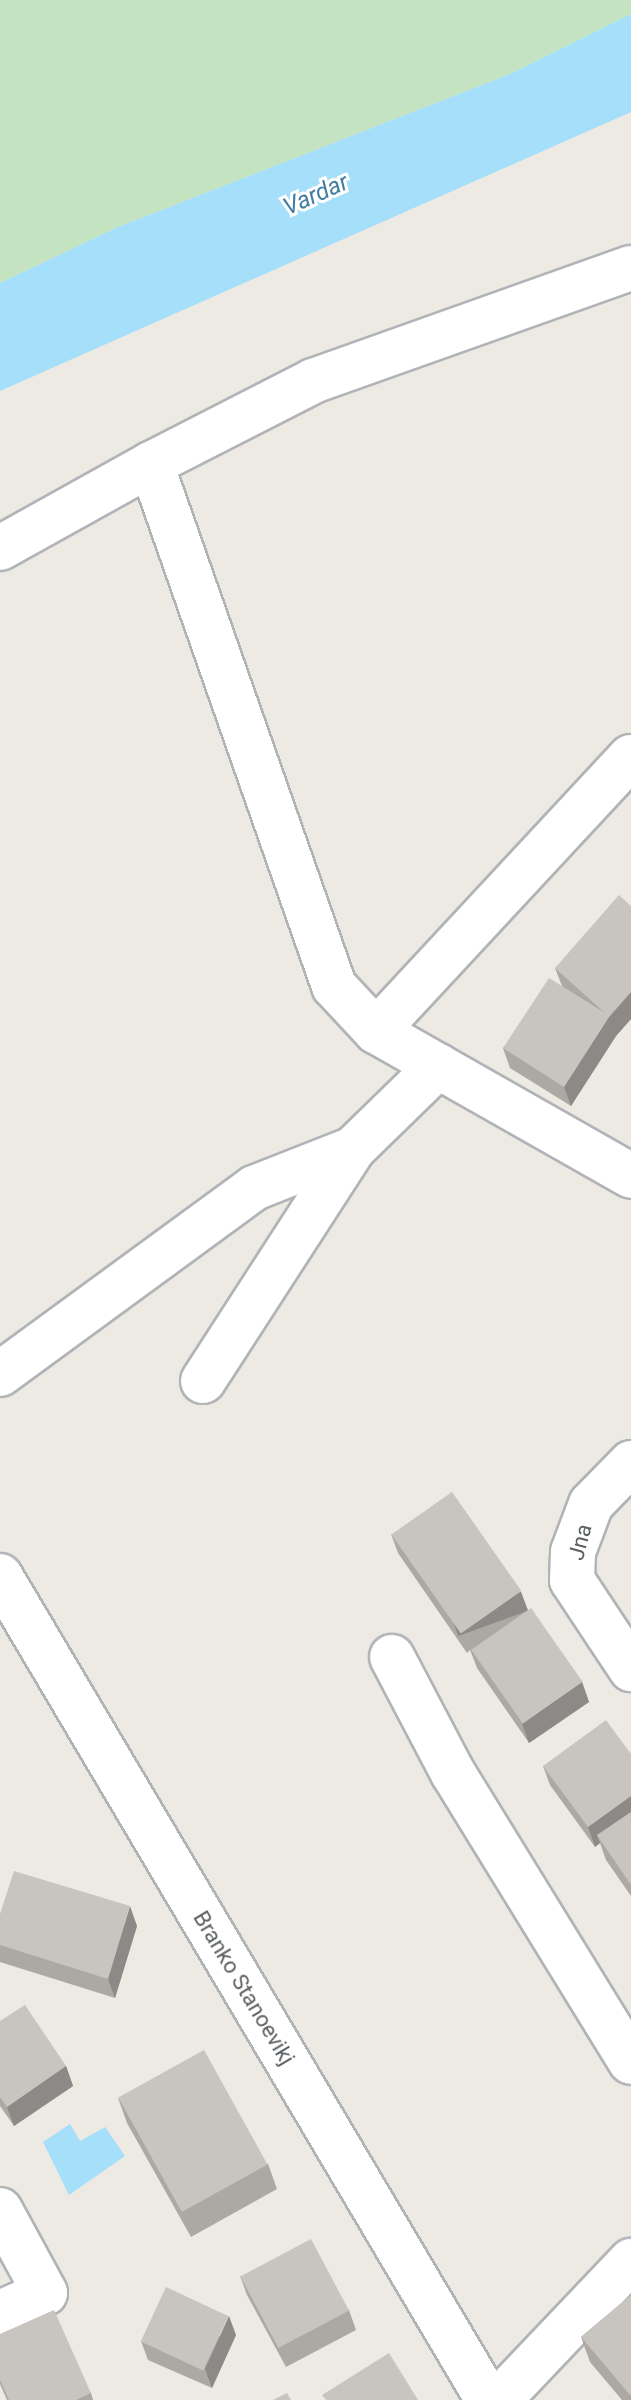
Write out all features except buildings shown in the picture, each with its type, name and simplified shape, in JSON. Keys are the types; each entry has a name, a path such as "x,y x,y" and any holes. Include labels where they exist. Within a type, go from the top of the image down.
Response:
{"street":[{"path":"0,548 151,464 313,381 631,268"},
{"path":"151,464 334,986 376,1031 631,1176"},
{"path":"376,1031 631,757"},
{"path":"203,1381 353,1149 438,1066"},
{"path":"0,1374 254,1188 353,1149"},
{"name":"Jna","path":"631,1463 591,1504 573,1552 572,1580 631,1669"},
{"name":"Branko Stanoevikj","path":"0,1576 488,2400"},
{"path":"392,1657 453,1773 631,2062"},
{"path":"0,2210 45,2293 0,2313"},
{"path":"499,2400 631,2261"}],"green space":[{"path":"0,0 631,0 631,14 510,74 118,227 0,283"}],"water":[{"name":"Vardar","path":"631,14 631,112 0,391 0,283 118,227 510,74"},
{"path":"70,2124 80,2141 105,2127 125,2156 69,2195 43,2142"}]}
